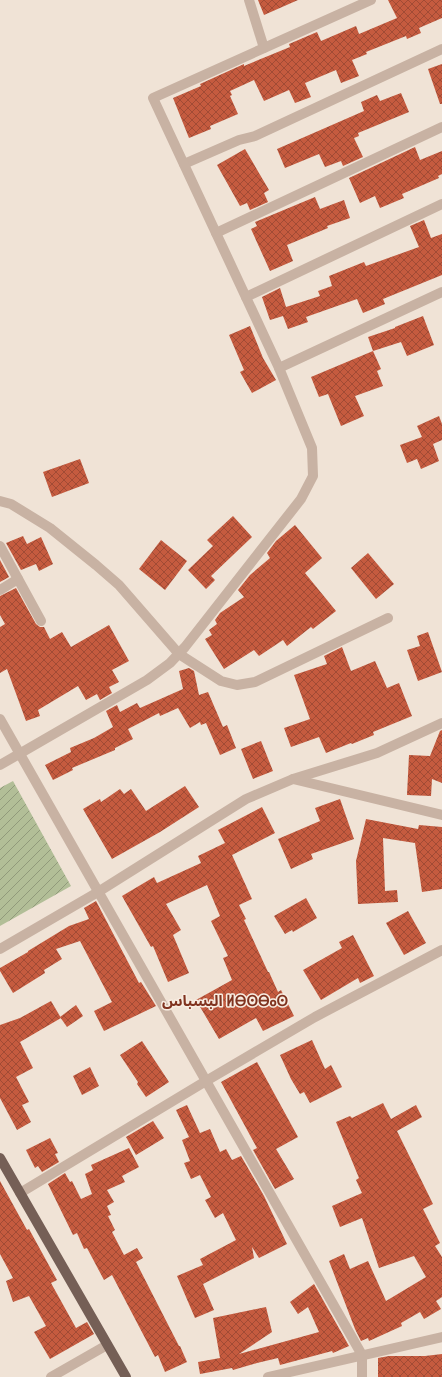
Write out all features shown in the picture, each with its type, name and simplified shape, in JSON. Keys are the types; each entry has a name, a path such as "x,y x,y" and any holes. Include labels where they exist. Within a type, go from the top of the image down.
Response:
{"main road":[{"path":"0,1158 126,1377"}],"street":[{"path":"249,0 264,48"},
{"path":"0,764 147,680 170,663 179,654 302,499 313,476 312,448 279,368 153,98 372,0"},
{"path":"184,164 239,140 255,136 442,50"},
{"path":"216,233 442,127"},
{"path":"246,297 442,204"},
{"path":"279,368 442,292"},
{"path":"0,501 11,504 50,528 96,565 119,585 179,654 221,681 237,685 255,682 388,618"},
{"path":"0,546 41,621"},
{"path":"0,590 18,579"},
{"path":"0,719 362,1355 362,1377"},
{"path":"0,949 98,892 246,799 293,779 377,753 442,723"},
{"path":"293,779 442,815"},
{"path":"20,1193 315,1017 442,950"},
{"path":"268,1377 442,1337"},
{"path":"51,1377 107,1345"}],"green space":[{"path":"13,781 71,886 0,926 0,788"}],"building":[{"path":"258,0 298,0 264,15"},
{"path":"388,0 442,0 442,18 419,28 421,33 407,39 406,36 366,52 367,54 352,60 359,76 341,83 336,70 305,83 311,97 295,103 289,90 264,101 254,80 230,91 232,95 230,96 238,114 210,126 211,129 189,138 173,98 201,86 200,84 244,64 244,66 290,47 289,44 317,32 321,41 356,26 359,34 397,18"},
{"path":"442,64 442,104 440,104 428,69"},
{"path":"401,93 409,112 358,133 359,136 354,138 363,157 343,166 341,161 325,167 319,154 285,168 277,149 364,111 361,102 377,95 380,101"},
{"path":"415,147 420,160 442,151 442,174 438,176 439,178 402,194 404,198 380,208 375,196 360,203 349,178"},
{"path":"245,149 269,190 264,193 268,202 250,210 247,203 240,206 217,165"},
{"path":"315,197 320,209 344,200 350,218 327,226 328,228 287,245 293,261 270,271 251,229 257,226 255,222"},
{"path":"424,220 431,238 442,234 442,275 383,299 385,304 363,313 357,299 306,317 308,322 288,329 283,316 270,320 262,297 280,288 286,307 320,296 318,291 332,286 329,276 364,262 366,266 419,247 410,226"},
{"path":"423,316 434,345 407,356 401,342 373,351 368,337 395,328"},
{"path":"250,326 263,358 276,380 252,393 240,372 244,370 229,335"},
{"path":"373,351 381,369 377,371 383,386 355,396 364,416 341,426 328,394 319,397 311,377"},
{"path":"439,416 442,424 442,440 433,444 439,461 421,469 417,459 407,463 400,445 422,437 417,426"},
{"path":"80,459 89,483 52,497 43,472"},
{"path":"233,516 252,537 211,576 215,580 206,589 188,570 213,546 207,540"},
{"path":"295,525 322,558 305,573 336,611 313,629 311,627 287,646 283,640 259,656 254,650 224,669 205,639 212,635 209,630 217,624 215,620 220,613 244,597 238,590 250,575 270,558 267,553 276,541"},
{"path":"23,536 27,544 41,537 53,564 39,571 36,564 21,570 6,543"},
{"path":"161,540 187,561 165,590 139,569"},
{"path":"368,553 394,584 376,599 351,568"},
{"path":"0,560 9,577 0,582"},
{"path":"16,588 36,624 40,627 44,627 50,639 62,632 71,647 109,625 129,661 112,670 119,682 109,687 112,693 100,700 97,694 86,700 78,686 38,710 40,716 26,721 7,669 0,673 0,627 5,624 0,615 0,596"},
{"path":"428,632 442,672 418,681 407,650 420,646 417,636"},
{"path":"342,647 351,671 375,661 387,688 399,683 412,716 373,732 374,735 326,753 319,737 291,747 284,728 310,719 294,675 327,664 324,656"},
{"path":"189,668 194,671 199,695 208,692 223,727 227,725 236,748 220,755 206,723 201,725 200,722 190,728 178,708 160,716 159,713 128,729 133,739 115,748 115,750 72,768 73,770 53,780 45,765 71,752 70,748 94,738 113,727 106,711 117,705 120,712 137,703 140,708 183,689 179,671"},
{"path":"442,730 442,783 432,779 431,796 407,795 409,755 430,756 440,731"},
{"path":"261,741 273,771 253,779 241,749"},
{"path":"185,786 199,807 160,832 112,859 83,809 100,799 101,802 120,789 124,794 131,789 146,811"},
{"path":"340,799 354,839 311,854 313,859 291,869 278,839 320,821 315,808"},
{"path":"262,807 275,833 232,855 252,899 239,905 246,919 244,920 268,972 278,992 281,990 294,1016 263,1031 256,1018 219,1039 196,1000 232,980 223,958 228,956 211,921 220,916 207,885 166,904 181,930 173,935 189,973 168,982 153,946 151,947 122,896 154,877 157,883 201,863 198,856 225,843 218,830"},
{"path":"366,819 418,829 419,825 442,827 442,889 422,892 415,843 383,838 385,891 397,890 398,902 358,904 356,861"},
{"path":"306,898 317,918 293,932 292,930 285,934 274,916"},
{"path":"96,901 139,983 141,982 156,1006 104,1031 94,1011 112,1002 80,941 56,949 62,959 44,970 45,973 13,993 0,971 0,968 69,926 89,919 84,908"},
{"path":"408,911 426,943 404,955 386,923"},
{"path":"353,935 374,976 360,983 358,978 321,1000 303,970 342,948 339,942"},
{"path":"51,1001 61,1018 20,1042 33,1068 16,1077 29,1102 22,1105 31,1122 17,1130 0,1098 0,1025 20,1018"},
{"path":"76,1005 83,1016 67,1027 60,1017"},
{"path":"312,1040 325,1069 331,1065 342,1087 310,1103 304,1092 300,1094 280,1055"},
{"path":"142,1041 169,1082 146,1097 120,1055"},
{"path":"257,1062 298,1137 276,1149 294,1179 275,1189 253,1150 257,1148 221,1082"},
{"path":"90,1067 99,1086 82,1095 73,1076"},
{"path":"383,1103 391,1119 416,1105 422,1117 397,1131 433,1204 423,1209 440,1243 435,1246 442,1257 442,1297 436,1301 441,1309 424,1319 420,1312 401,1323 402,1326 369,1341 368,1338 361,1341 329,1261 344,1254 350,1269 368,1261 386,1301 426,1277 414,1256 379,1268 362,1218 340,1227 332,1206 362,1193 356,1180 359,1178 336,1122 350,1116 352,1118"},
{"path":"187,1105 200,1133 210,1129 220,1152 226,1149 232,1160 241,1156 264,1196 287,1244 259,1258 252,1247 254,1258 203,1284 214,1310 195,1318 177,1276 203,1265 200,1259 236,1240 223,1213 215,1218 205,1200 211,1197 200,1175 191,1179 184,1163 190,1161 182,1140 189,1137 176,1110"},
{"path":"153,1121 164,1138 136,1155 126,1137"},
{"path":"50,1138 58,1153 55,1154 59,1162 42,1172 38,1166 35,1168 26,1150"},
{"path":"129,1148 139,1167 122,1176 125,1182 107,1190 114,1202 107,1206 111,1215 108,1216 115,1230 112,1232 124,1255 137,1248 143,1258 136,1262 187,1362 165,1372 158,1355 155,1357 112,1275 104,1280 87,1248 84,1249 77,1233 73,1235 48,1184 65,1173 70,1182 72,1181 81,1199 92,1194 85,1174 93,1170 91,1165"},
{"path":"0,1181 57,1280 51,1283 76,1328 87,1322 94,1334 50,1359 34,1332 46,1326 29,1296 13,1302 6,1281 13,1278 0,1254"},
{"path":"314,1284 349,1346 333,1353 332,1351 280,1365 278,1358 233,1370 232,1368 200,1374 198,1362 220,1358 213,1318 266,1307 272,1332 239,1354 319,1332 308,1307 298,1314 290,1302"},
{"path":"442,1354 442,1377 378,1377 378,1358 389,1356 425,1356"}],"district":[{"name":"البسباس ⵍⴱⵙⴱⴰⵙ","path":"225,1001"}]}
